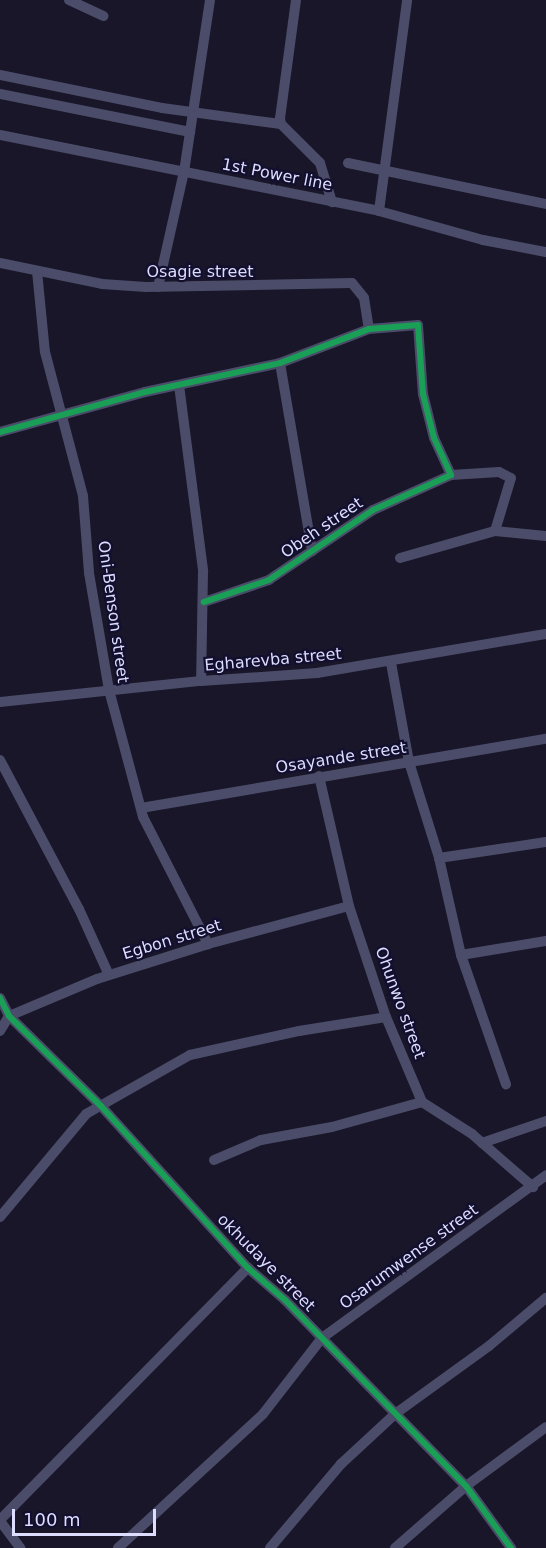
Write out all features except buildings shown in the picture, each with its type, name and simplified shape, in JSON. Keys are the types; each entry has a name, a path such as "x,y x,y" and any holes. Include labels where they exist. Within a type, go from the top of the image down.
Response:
{"street":[{"path":"69,0 103,16"},
{"path":"158,286 184,172 210,0"},
{"path":"281,124 296,0"},
{"path":"379,211 407,0"},
{"path":"0,75 193,113 281,124 312,152 326,177 332,202"},
{"path":"0,94 190,132"},
{"name":"1st Power line","path":"0,135 379,211 483,240 546,252"},
{"path":"348,164 546,204"},
{"name":"Osagie street","path":"0,263 102,284 158,286 352,283 364,298 369,329"},
{"name":"Oni-Benson street","path":"37,271 45,352 83,496 89,573 108,690 141,808 208,944"},
{"path":"0,432 61,415 280,363 369,329 418,325 423,394 434,438 450,475"},
{"path":"280,363 312,550"},
{"path":"179,386 204,602 201,681"},
{"name":"Obeh street","path":"204,602 268,580 373,510 450,475 499,472 511,478 495,531"},
{"path":"400,558 495,531 546,536"},
{"name":"Egharevba street","path":"0,702 201,681 317,674 391,663 546,634"},
{"path":"391,663 409,762 439,858 461,955 506,1084"},
{"name":"Osayande street","path":"141,808 546,739"},
{"path":"0,760 79,909 109,975"},
{"name":"Ohunwo street","path":"319,776 349,906 386,1017 422,1102"},
{"path":"439,858 546,842"},
{"name":"Egbon street","path":"9,1016 109,975 208,944 349,906"},
{"path":"461,955 546,941"},
{"name":"okhudaye street","path":"0,998 9,1016 101,1106 248,1268 322,1338 466,1486 512,1548"},
{"path":"0,1031 9,1016"},
{"path":"0,1217 86,1114 190,1055 299,1031 386,1017"},
{"path":"214,1160 261,1140 332,1127 422,1102 482,1143 533,1187"},
{"path":"482,1143 546,1121"},
{"name":"Osarumwense street","path":"118,1548 263,1414 322,1338 533,1187 546,1175"},
{"path":"20,1548 0,1520 248,1268"},
{"path":"270,1548 341,1464 395,1414 489,1346 546,1298"},
{"path":"395,1548 466,1486 546,1427"}],"cycle path":[{"path":"0,432 145,392 280,363 369,329 418,325 423,394 434,438 451,475 373,510 269,580 204,602"},
{"path":"0,998 9,1016 101,1106 248,1268 285,1300 466,1486 511,1548"}]}
